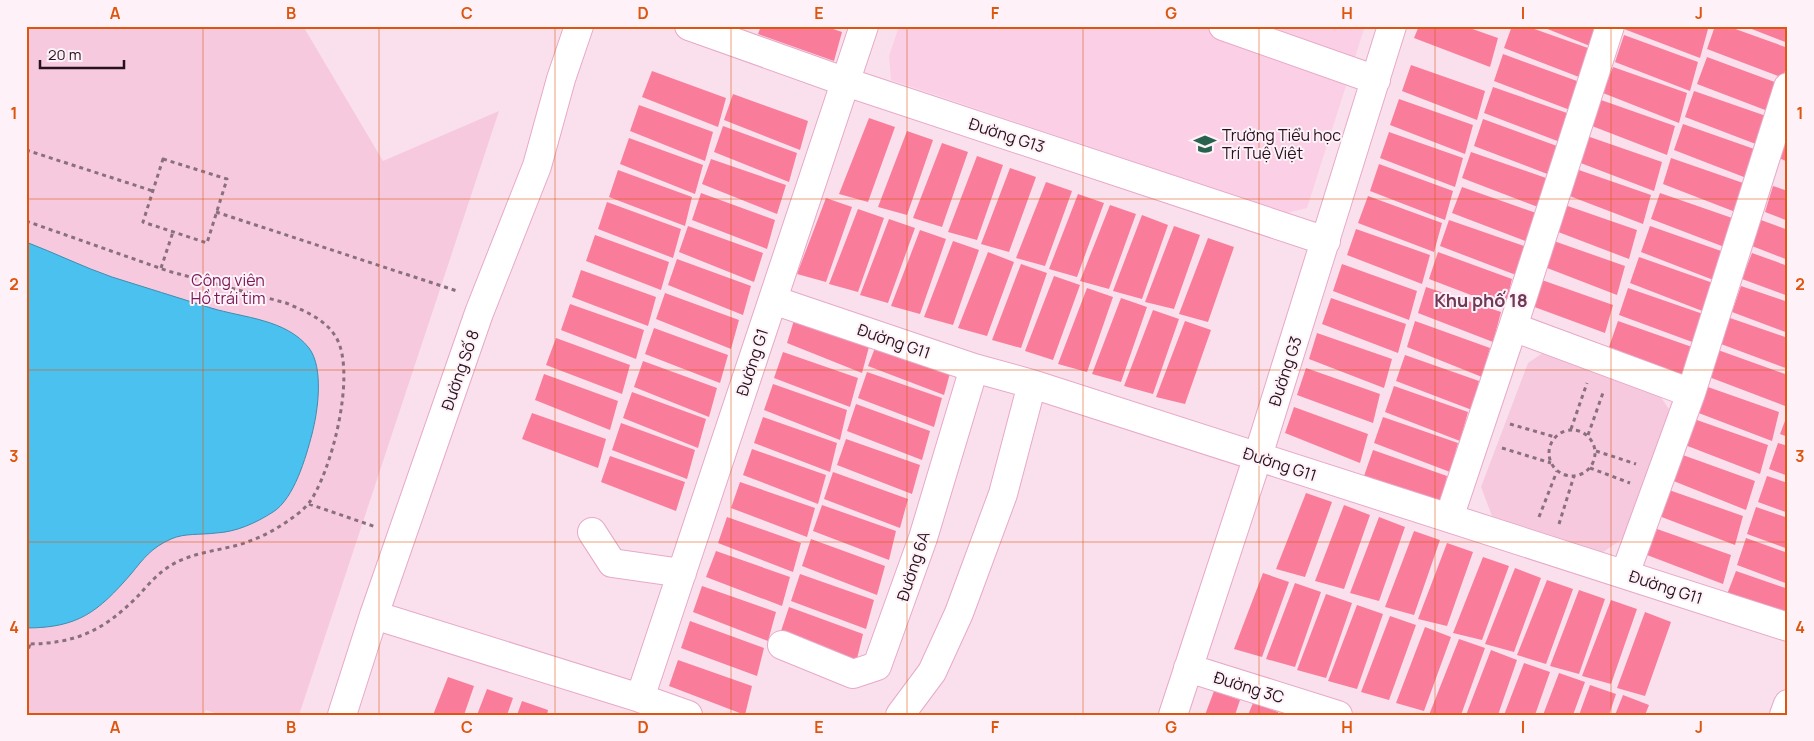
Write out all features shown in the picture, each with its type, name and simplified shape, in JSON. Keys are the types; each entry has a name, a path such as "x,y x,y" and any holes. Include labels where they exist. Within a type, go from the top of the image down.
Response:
{"street":[{"name":"Đường Số 8","path":"342,715 374,615 479,313 537,166 561,79 579,26"},
{"name":"Đường G13","path":"689,26 846,82 1326,241"},
{"name":"Đường G1","path":"640,698 864,26"},
{"path":"1223,26 1376,80"},
{"name":"Đường G3","path":"1173,715 1258,456 1392,26"},
{"path":"1449,518 1610,26"},
{"path":"1625,574 1691,393 1788,87"},
{"name":"Đường G11","path":"772,300 974,368 1032,384 1788,627"},
{"path":"1513,327 1691,393"},
{"name":"Đường 6A","path":"782,645 853,674 877,666 920,547 974,368"},
{"path":"900,715 932,672 959,613 1003,494 1032,384"},
{"path":"592,532 612,563 682,573"},
{"path":"374,615 640,698 688,715"},
{"name":"Đường 3C","path":"1188,668 1338,715"},
{"path":"1784,715 1788,704"}],"path":[{"path":"26,150 153,191"},
{"path":"163,159 227,179 206,242 143,222 153,191 163,159"},
{"path":"216,212 456,291"},
{"path":"26,222 161,268 293,306 328,327 337,339 342,353 344,372 343,396 331,454 321,482 309,504 288,521 259,538 179,560 166,568 120,614 87,634 70,640 28,644 26,656"},
{"path":"161,268 173,232"},
{"path":"1571,429 1604,361"},
{"path":"1588,434 1604,361"},
{"path":"1479,428 1555,437"},
{"path":"1479,428 1551,463"},
{"path":"1571,429 1580,430 1588,434 1594,442 1596,451 1595,460 1590,468 1583,474 1574,476 1565,475 1557,471 1551,463 1549,454 1550,445 1555,437 1562,431 1571,429"},
{"path":"1596,451 1658,483"},
{"path":"1590,468 1658,483"},
{"path":"1540,547 1557,471"},
{"path":"1540,547 1574,476"},
{"path":"309,504 379,528"}],"shaded area":[{"name":"Trường Tiểu học Trí Tuệ Việt","path":"899,26 1365,26 1307,208 1286,213 891,80 889,56"}],"green space":[{"name":"Công viên Hồ trái tim","path":"26,26 303,26 383,161 499,111 299,715 220,715 206,710 204,715 26,714"},
{"path":"1544,352 1559,352 1660,396 1669,409 1666,429 1624,538 1603,552 1492,516 1481,487 1528,363"}],"water":[{"path":"26,242 112,277 211,308 264,321 289,331 300,338 314,356 318,378 318,402 303,465 287,498 273,512 253,523 231,531 187,535 171,539 148,554 108,598 86,615 60,625 26,628"}],"building":[{"path":"761,26 824,26 842,32 834,61 758,34"},
{"path":"1419,26 1464,26 1498,38 1490,67 1414,38"},
{"path":"1512,26 1526,26 1588,48 1579,77 1504,48"},
{"path":"1540,26 1595,26 1590,46"},
{"path":"1625,26 1700,26 1708,29 1700,58 1624,29"},
{"path":"1715,26 1727,26 1788,48 1788,60 1783,78 1707,49"},
{"path":"1744,26 1788,26 1788,43"},
{"path":"1624,35 1698,62 1690,91 1615,62"},
{"path":"1503,54 1577,81 1570,110 1494,81"},
{"path":"1707,57 1780,84 1773,113 1697,84"},
{"path":"1411,65 1485,91 1477,120 1402,91"},
{"path":"1613,67 1687,93 1679,123 1603,93"},
{"path":"652,71 726,98 718,127 642,97"},
{"path":"1493,87 1567,113 1560,142 1484,113"},
{"path":"1694,91 1769,117 1761,146 1685,117"},
{"path":"733,94 808,121 800,150 724,120"},
{"path":"1399,99 1473,125 1465,154 1390,125"},
{"path":"1601,100 1675,126 1667,155 1592,126"},
{"path":"639,105 713,132 705,161 630,131"},
{"path":"869,118 895,127 868,202 839,194"},
{"path":"1483,119 1557,146 1550,175 1474,146"},
{"path":"1683,124 1757,150 1749,179 1674,150"},
{"path":"723,126 797,153 789,182 714,152"},
{"path":"907,131 933,140 907,215 878,207"},
{"path":"1389,132 1463,158 1455,187 1380,158"},
{"path":"1788,134 1788,162 1779,158"},
{"path":"1587,136 1662,162 1654,191 1578,162"},
{"path":"629,138 703,165 695,194 620,164"},
{"path":"942,143 968,152 942,227 913,218"},
{"path":"1471,152 1546,178 1538,207 1462,178"},
{"path":"977,156 1003,165 977,240 948,232"},
{"path":"1671,158 1746,184 1738,213 1663,184"},
{"path":"711,159 786,185 777,214 702,184"},
{"path":"1379,164 1453,191 1445,220 1370,191"},
{"path":"1010,168 1036,177 1009,252 981,244"},
{"path":"1576,169 1651,195 1643,224 1567,195"},
{"path":"618,170 692,197 685,226 609,197"},
{"path":"1046,182 1072,191 1045,266 1016,258"},
{"path":"1773,186 1788,191 1788,221 1765,212"},
{"path":"1462,187 1536,213 1528,242 1452,213"},
{"path":"701,193 775,220 767,249 692,220"},
{"path":"1660,193 1735,219 1727,248 1651,219"},
{"path":"1078,194 1104,203 1077,277 1049,269"},
{"path":"1368,196 1442,223 1434,252 1358,223"},
{"path":"826,198 852,207 826,282 797,274"},
{"path":"607,202 681,229 673,258 598,229"},
{"path":"1562,204 1637,230 1629,259 1553,230"},
{"path":"1110,205 1136,214 1109,289 1080,281"},
{"path":"858,209 884,218 858,292 829,284"},
{"path":"1142,215 1168,225 1142,299 1113,291"},
{"path":"889,219 915,228 888,303 860,295"},
{"path":"1449,220 1524,246 1516,275 1440,246"},
{"path":"1761,220 1788,230 1788,260 1752,246"},
{"path":"688,226 763,253 754,282 679,252"},
{"path":"1174,226 1200,235 1174,309 1145,302"},
{"path":"1650,226 1724,252 1716,281 1641,252"},
{"path":"1356,229 1430,255 1422,284 1347,255"},
{"path":"920,230 946,239 920,314 891,306"},
{"path":"595,235 669,262 661,290 586,261"},
{"path":"1208,238 1234,247 1208,322 1179,314"},
{"path":"1551,240 1625,266 1617,295 1542,266"},
{"path":"953,241 979,250 953,325 924,317"},
{"path":"988,252 1014,262 987,336 958,328"},
{"path":"1438,252 1512,279 1505,308 1429,279"},
{"path":"1752,253 1788,266 1788,296 1742,279"},
{"path":"1639,257 1713,283 1705,312 1630,283"},
{"path":"677,259 751,286 743,315 668,285"},
{"path":"1021,264 1047,273 1021,348 992,340"},
{"path":"1342,264 1417,291 1409,320 1333,291"},
{"path":"581,270 656,297 648,326 572,297"},
{"path":"1054,276 1080,285 1053,360 1025,351"},
{"path":"1539,279 1613,305 1605,333 1529,305"},
{"path":"1741,286 1788,302 1788,333 1732,312"},
{"path":"1426,287 1501,312 1493,342 1418,313"},
{"path":"1087,288 1113,297 1087,372 1058,364"},
{"path":"1628,288 1703,314 1695,343 1619,315"},
{"path":"665,293 739,320 731,349 656,319"},
{"path":"1121,298 1147,307 1121,382 1092,374"},
{"path":"1331,298 1406,324 1398,353 1322,324"},
{"path":"570,304 644,330 636,359 561,330"},
{"path":"1153,310 1179,319 1153,394 1124,386"},
{"path":"795,317 870,343 862,373 787,343"},
{"path":"1730,318 1788,338 1788,369 1721,344"},
{"path":"1185,321 1211,330 1185,404 1156,397"},
{"path":"1415,321 1490,348 1482,377 1407,347"},
{"path":"1618,321 1692,347 1685,376 1609,347"},
{"path":"654,328 728,355 720,383 645,354"},
{"path":"1317,333 1392,359 1384,388 1309,359"},
{"path":"556,338 630,365 622,394 546,365"},
{"path":"878,340 952,366 944,395 868,366"},
{"path":"1718,350 1788,375 1788,396 1785,406 1709,377"},
{"path":"783,352 858,378 850,407 774,378"},
{"path":"1405,355 1479,381 1472,410 1396,381"},
{"path":"643,361 717,388 709,417 634,387"},
{"path":"1306,368 1380,394 1373,423 1297,395"},
{"path":"867,372 942,398 934,427 858,398"},
{"path":"544,374 618,401 610,430 535,400"},
{"path":"773,384 847,410 840,440 764,410"},
{"path":"1394,386 1468,412 1460,441 1385,412"},
{"path":"1705,386 1779,412 1772,441 1696,412"},
{"path":"632,392 706,419 698,448 623,418"},
{"path":"856,404 930,431 922,460 847,431"},
{"path":"1294,407 1368,434 1360,463 1285,433"},
{"path":"532,413 606,439 598,468 522,439"},
{"path":"1788,413 1788,437 1780,434"},
{"path":"763,417 837,443 830,472 754,443"},
{"path":"1383,417 1458,443 1450,472 1374,443"},
{"path":"1694,419 1768,445 1760,474 1685,445"},
{"path":"621,423 695,450 687,479 612,450"},
{"path":"846,439 920,465 912,494 837,465"},
{"path":"1778,443 1788,446 1788,476 1769,469"},
{"path":"752,449 826,475 818,504 743,475"},
{"path":"1373,450 1447,476 1440,505 1364,476"},
{"path":"1680,454 1755,481 1746,510 1671,480"},
{"path":"610,456 685,482 676,511 601,482"},
{"path":"833,472 908,499 900,528 824,499"},
{"path":"1767,476 1788,483 1788,513 1758,502"},
{"path":"740,482 815,508 807,537 731,508"},
{"path":"1669,490 1743,516 1735,545 1659,516"},
{"path":"1306,493 1332,502 1305,577 1276,569"},
{"path":"822,505 896,531 889,560 813,531"},
{"path":"1344,505 1370,515 1344,589 1315,581"},
{"path":"1756,507 1788,518 1788,549 1747,534"},
{"path":"727,517 801,543 793,572 718,543"},
{"path":"1379,517 1405,527 1379,601 1350,593"},
{"path":"1657,529 1731,555 1723,584 1647,555"},
{"path":"1414,531 1440,540 1414,615 1385,607"},
{"path":"1746,538 1788,553 1788,584 1737,565"},
{"path":"811,539 885,566 877,595 802,566"},
{"path":"1447,543 1473,552 1447,626 1418,619"},
{"path":"716,551 790,577 782,606 706,577"},
{"path":"1483,557 1509,566 1482,640 1453,633"},
{"path":"1515,568 1541,578 1514,652 1485,644"},
{"path":"1736,571 1788,589 1788,621 1726,597"},
{"path":"1263,573 1289,582 1262,657 1234,649"},
{"path":"800,574 874,600 866,629 791,601"},
{"path":"1547,580 1573,589 1546,664 1517,655"},
{"path":"1295,583 1321,592 1295,667 1266,659"},
{"path":"702,586 776,612 768,641 693,612"},
{"path":"1579,590 1605,599 1579,674 1550,666"},
{"path":"1326,594 1352,603 1326,678 1297,670"},
{"path":"1611,600 1637,609 1611,684 1582,676"},
{"path":"1357,605 1383,614 1357,689 1328,681"},
{"path":"789,607 863,634 856,663 780,634"},
{"path":"1645,612 1671,622 1645,696 1617,688"},
{"path":"1390,616 1416,625 1389,700 1361,692"},
{"path":"690,621 764,648 757,676 681,648"},
{"path":"1425,627 1451,637 1424,711 1396,703"},
{"path":"1459,639 1485,648 1461,715 1429,715"},
{"path":"1491,650 1517,660 1498,715 1466,715"},
{"path":"678,660 752,686 745,715 669,686"},
{"path":"1524,663 1550,672 1535,715 1504,715"},
{"path":"1559,673 1585,682 1573,715 1543,715"},
{"path":"448,677 474,686 464,715 433,715"},
{"path":"1590,685 1616,694 1609,715 1579,715"},
{"path":"487,689 513,698 507,715 477,715"},
{"path":"1214,691 1240,700 1235,715 1205,715"},
{"path":"1623,695 1649,705 1645,715 1615,715"},
{"path":"522,701 548,710 547,715 517,715"},
{"path":"1253,703 1278,712 1278,715 1248,715"}],"place":[{"name":"Trường Tiểu học Trí Tuệ Việt","path":"1205,144"}],"district":[{"name":"Khu phố 18","path":"1481,300"}]}
